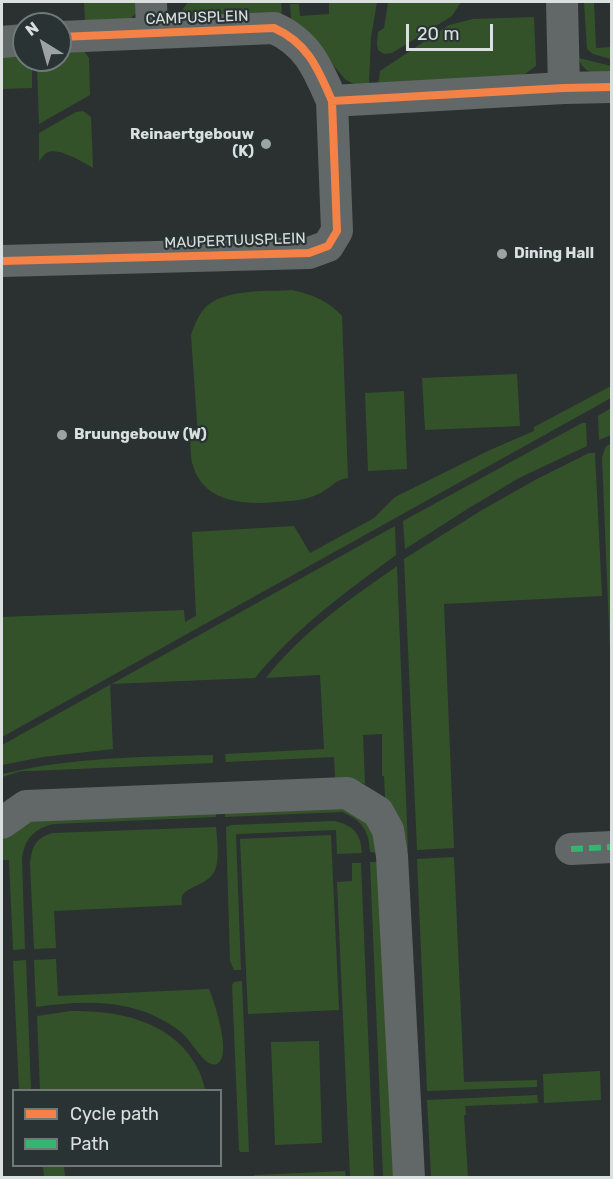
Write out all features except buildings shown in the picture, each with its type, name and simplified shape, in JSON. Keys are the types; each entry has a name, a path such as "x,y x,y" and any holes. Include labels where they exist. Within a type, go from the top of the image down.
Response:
{"street":[{"name":"CAMPUSPLEIN","path":"151,2 152,33"},
{"path":"562,2 564,88"},
{"name":"CAMPUSPLEIN","path":"72,36 274,28 285,32 297,41 317,67 332,101"},
{"path":"332,101 612,87"},
{"name":"MAUPERTUUSPLEIN","path":"2,261 309,253 328,246 337,231 332,101"},
{"path":"2,823 26,806 347,793 378,812 388,830 392,856 409,1178"},
{"path":"571,849 612,847"}],"green space":[{"path":"84,2 142,2 138,11 130,19 85,23"},
{"path":"188,2 281,2 282,11 280,16 177,17"},
{"path":"329,2 377,2 371,37 369,84 354,84 346,80 299,25 291,19 290,4 299,4 300,16 329,14"},
{"path":"387,2 461,2 452,16 392,53 384,54 378,50 377,44 378,32 384,28"},
{"path":"577,2 579,58 611,66 611,76 587,70 578,58"},
{"path":"584,2 594,2 596,48 611,47 611,59 593,54 587,49"},
{"path":"534,17 536,66 522,76 377,84 380,71 449,25 473,19"},
{"path":"72,50 83,50 89,58 90,95 39,124 37,72 72,72"},
{"path":"2,54 12,54 12,72 32,72 32,88 2,89"},
{"path":"83,111 91,117 93,168 70,156 51,151 39,161 39,133 76,112"},
{"path":"292,290 319,299 342,316 348,478 301,500 250,503 226,499 206,487 198,478 192,463 190,438 198,437 191,335 204,309 222,297 245,292"},
{"path":"517,374 520,426 425,430 422,378"},
{"path":"611,386 611,398 2,737 2,617 184,610 185,622 196,616 192,532 294,526 310,553 374,518 395,497 534,431 534,427"},
{"path":"404,391 407,469 368,471 365,393"},
{"path":"611,408 611,435 599,440 598,416"},
{"path":"582,423 586,423 587,446 519,478 405,549 403,521"},
{"path":"611,444 611,676 602,457 606,446"},
{"path":"589,453 595,453 602,596 444,604 454,848 417,850 404,559 482,510"},
{"path":"395,526 396,555 339,597 304,627 255,678 112,684"},
{"path":"397,566 408,850 405,850 385,798 384,776 382,776 382,734 363,735 365,784 335,778 334,757 226,762 225,754 324,749 320,675 266,678 311,631"},
{"path":"110,685 113,749 43,757 2,765 2,745"},
{"path":"213,755 213,763 22,771 2,777 2,774 32,768 83,761"},
{"path":"333,803 366,815 381,853 370,852 368,838 363,827 355,819 342,812 225,817 225,808"},
{"path":"216,808 216,817 54,824 41,828 28,840 23,852 25,949 13,950 9,860 2,860 2,834 32,818"},
{"path":"334,821 355,831 360,840 362,853 337,854 336,830 236,834 241,970 234,970 230,961 226,827"},
{"path":"216,827 218,855 215,870 208,879 185,893 182,897 182,905 54,911 56,948 34,949 30,864 33,848 42,838 53,833"},
{"path":"331,835 339,1010 248,1014 240,839"},
{"path":"454,857 464,1082 537,1080 537,1087 427,1091 417,859"},
{"path":"370,862 381,862 394,1177 383,1177"},
{"path":"352,863 361,863 374,1177 350,1177 337,882 352,881"},
{"path":"56,959 58,996 209,989 221,1028 223,1051 221,1059 217,1064 208,1063 176,1028 151,1014 135,1009 103,1003 69,1003 36,1007 34,960"},
{"path":"26,960 31,1089 19,1089 13,961"},
{"path":"242,981 249,1152 239,1150 232,985 234,982"},
{"path":"90,1011 145,1022 161,1030 189,1054 199,1071 205,1089 40,1089 37,1016"},
{"path":"319,1041 322,1143 275,1145 271,1042"},
{"path":"600,1071 601,1100 544,1103 543,1074"},
{"path":"537,1095 538,1103 465,1106 468,1177 431,1177 427,1100"},
{"path":"43,1167 64,1167 65,1177 44,1177"},
{"path":"345,1171 346,1177 254,1177 254,1175"}],"marked path":[{"path":"571,849 612,847"}],"cycle path":[{"path":"72,36 274,28 286,34 304,49 332,101"},
{"path":"2,261 309,253 328,246 337,231 332,101 612,87"}],"place":[{"name":"Reinaertgebouw (K)","path":"266,144"},
{"name":"Dining Hall","path":"502,254"},
{"name":"Bruungebouw (W)","path":"62,435"}]}
